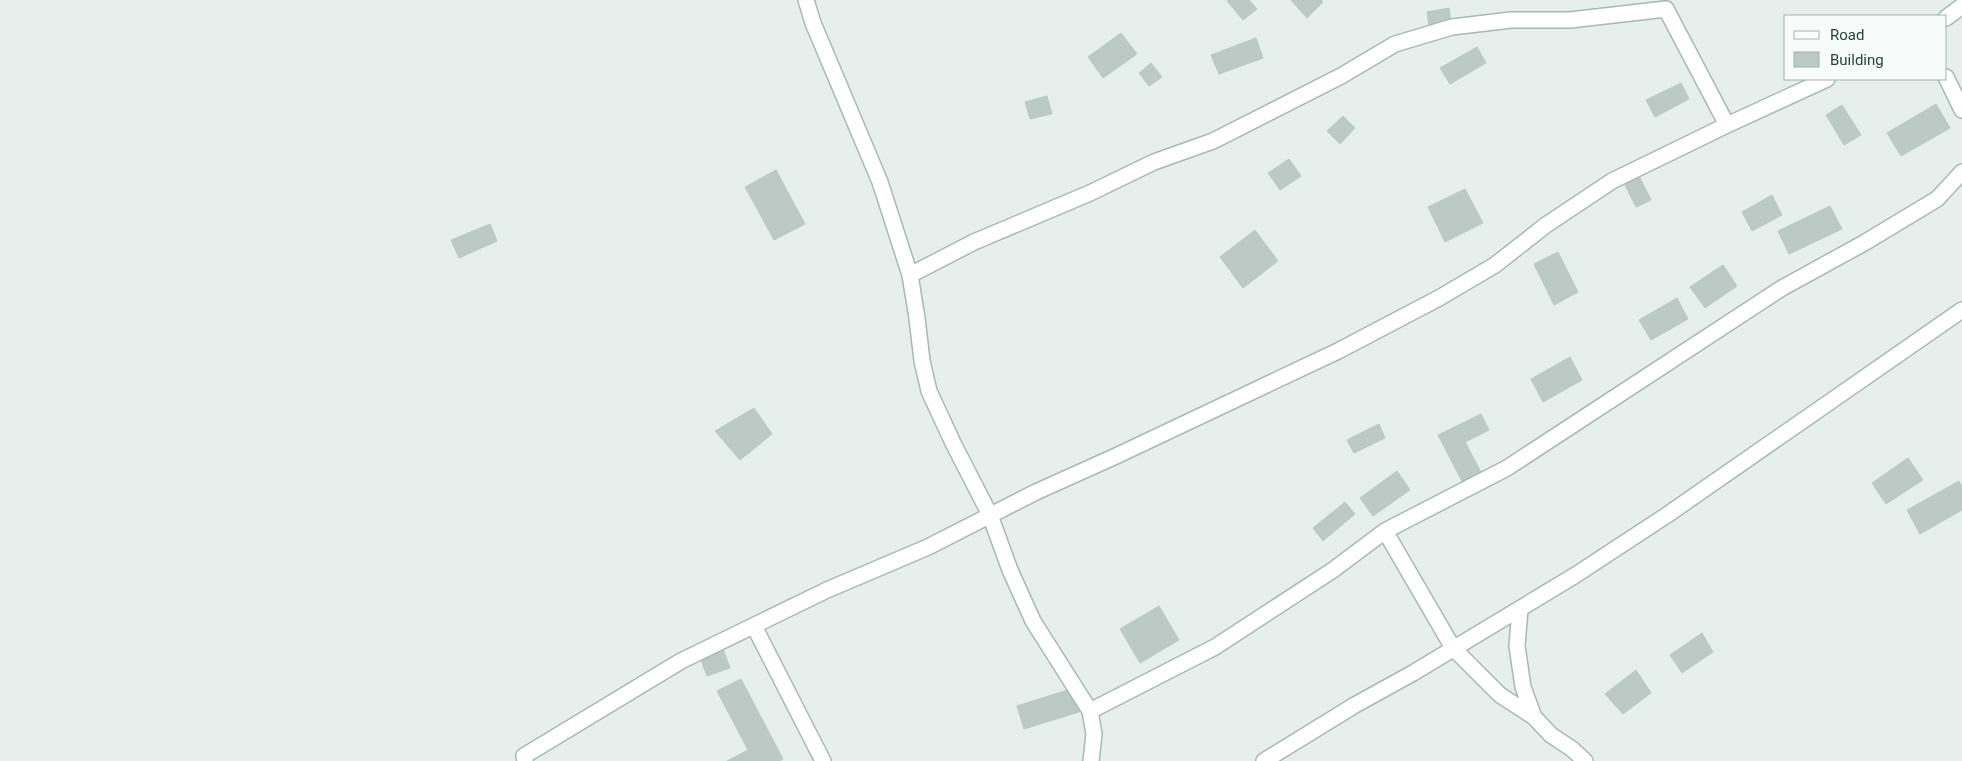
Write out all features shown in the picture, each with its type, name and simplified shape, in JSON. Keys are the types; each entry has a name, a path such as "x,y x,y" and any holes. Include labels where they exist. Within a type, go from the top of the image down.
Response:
{"street":[{"path":"806,0 813,23 880,182 910,275 922,361 929,391 990,515 1010,570 1033,621 1090,711 1094,734 1091,761"},
{"path":"1947,17 1962,6"},
{"path":"910,275 974,242 1090,193 1154,162 1213,142 1341,76 1395,44 1452,28 1511,20 1570,20 1666,9 1727,124"},
{"path":"1947,79 1962,110"},
{"path":"525,761 524,756 681,661 827,590 928,547 1036,492 1329,356 1439,298 1495,265 1546,225 1612,181 1727,124 1825,80"},
{"path":"1090,711 1215,647 1333,570 1385,531 1507,468 1782,288 1864,243 1937,199 1962,172"},
{"path":"1264,761 1355,705 1413,673 1520,609 1668,515 1962,310"},
{"path":"1385,531 1453,648 1500,695 1534,717 1551,735 1572,749 1585,761"},
{"path":"1520,609 1517,646 1523,687 1534,717"},
{"path":"754,626 823,761"}],"building":[{"path":"1249,0 1257,9 1243,20 1227,1"},
{"path":"1291,0 1321,0 1323,2 1307,18"},
{"path":"1449,8 1451,23 1429,26 1427,12"},
{"path":"1121,33 1137,54 1103,78 1088,57"},
{"path":"1256,38 1263,58 1219,74 1211,55"},
{"path":"1477,47 1486,63 1450,84 1440,68"},
{"path":"1151,63 1162,77 1149,86 1139,73"},
{"path":"1681,83 1689,99 1655,117 1646,100"},
{"path":"1047,96 1052,114 1030,119 1025,102"},
{"path":"1936,104 1950,128 1901,156 1887,133"},
{"path":"1842,105 1861,135 1844,145 1826,115"},
{"path":"1343,116 1355,128 1340,144 1327,131"},
{"path":"1289,159 1301,176 1280,190 1268,173"},
{"path":"776,170 805,224 774,240 745,187"},
{"path":"1638,174 1651,200 1636,207 1623,181"},
{"path":"1465,189 1483,223 1445,242 1428,207"},
{"path":"1772,195 1782,215 1752,231 1742,212"},
{"path":"1830,206 1842,229 1789,254 1778,231"},
{"path":"490,224 497,241 459,258 451,240"},
{"path":"1255,230 1278,261 1243,288 1220,257"},
{"path":"1558,252 1578,292 1554,305 1534,264"},
{"path":"1723,265 1737,286 1705,308 1690,287"},
{"path":"1677,298 1688,319 1651,340 1639,320"},
{"path":"1570,357 1582,380 1543,402 1531,379"},
{"path":"754,408 772,434 740,460 715,431"},
{"path":"1481,414 1489,430 1465,442 1482,474 1463,483 1438,435"},
{"path":"1379,424 1385,438 1354,453 1347,440"},
{"path":"1908,458 1923,480 1886,504 1872,483"},
{"path":"1397,471 1410,490 1373,516 1360,498"},
{"path":"1959,481 1962,487 1962,510 1920,534 1907,510"},
{"path":"1345,502 1355,514 1323,541 1313,528"},
{"path":"1159,606 1179,640 1140,663 1120,629"},
{"path":"1702,633 1713,652 1682,673 1670,655"},
{"path":"722,646 730,668 707,676 699,655"},
{"path":"1636,670 1651,693 1623,714 1605,694"},
{"path":"741,679 783,759 780,761 727,761 748,750 717,691"},
{"path":"1074,688 1082,711 1024,729 1017,706"}]}
